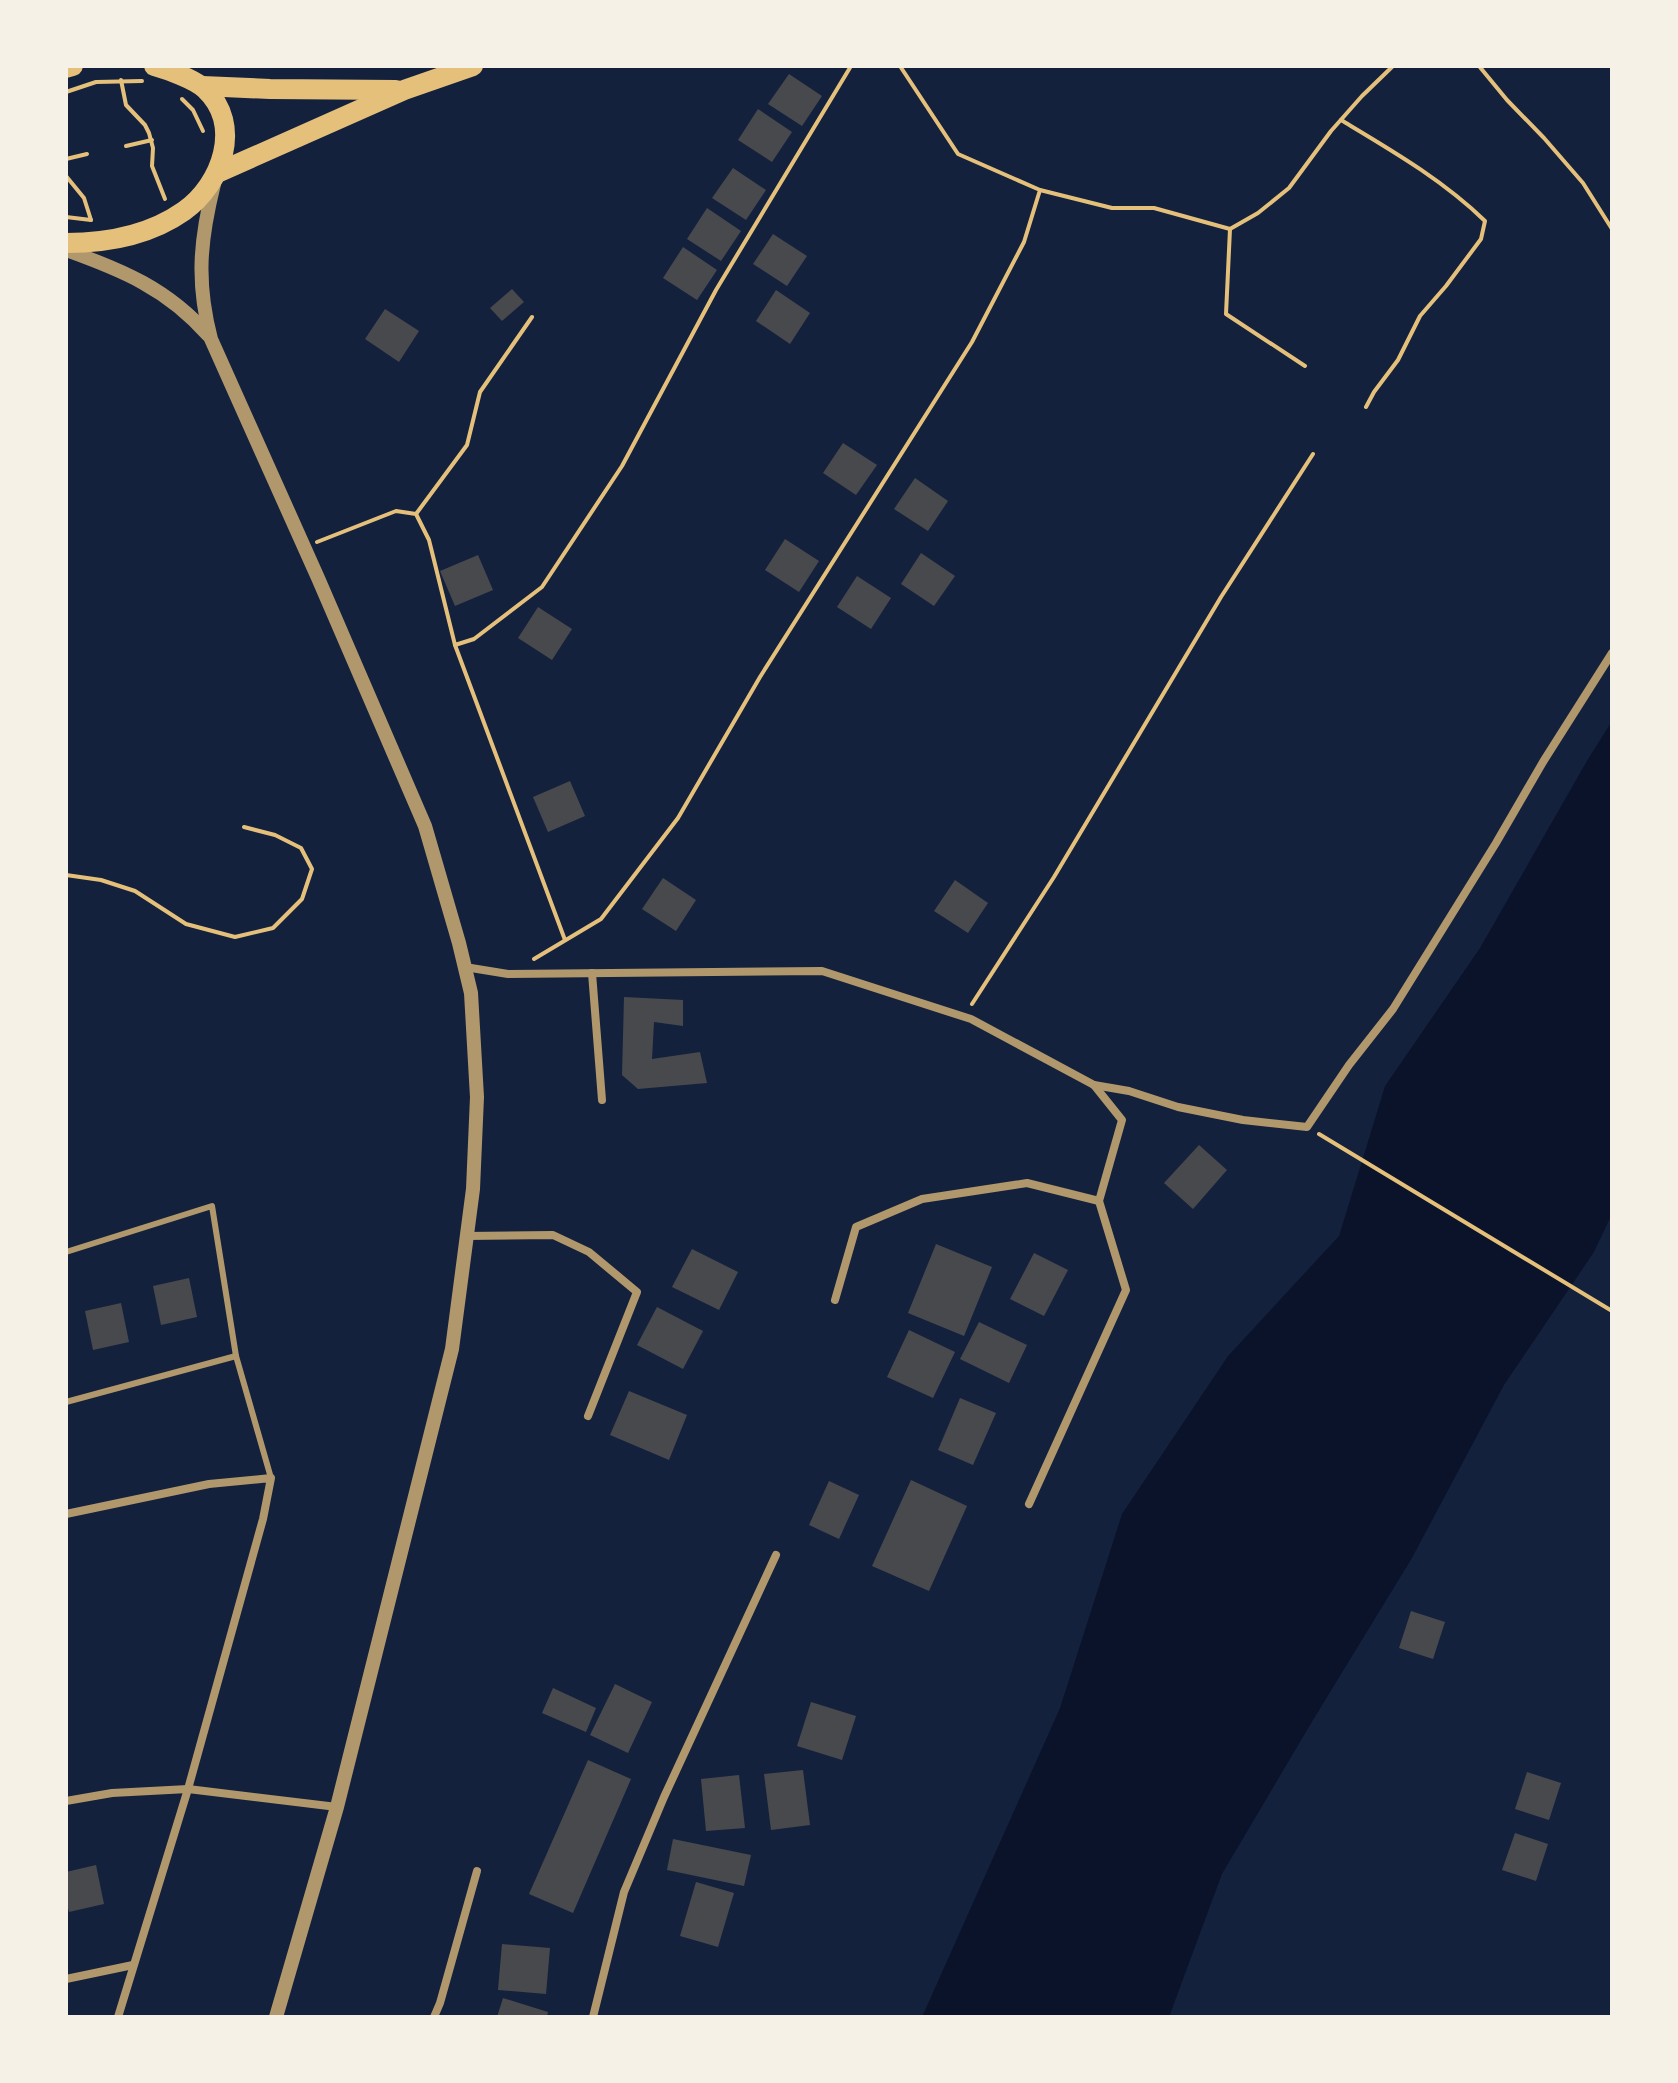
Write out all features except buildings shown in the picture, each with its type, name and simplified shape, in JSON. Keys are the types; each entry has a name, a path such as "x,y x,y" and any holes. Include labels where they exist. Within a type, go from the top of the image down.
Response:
{"highway":[{"path":"66,68 73,66"},
{"path":"217,173 404,90 473,66"},
{"path":"150,74 166,69 202,86 404,90"},
{"path":"66,243 90,243 123,237 155,226 184,211 200,196 217,173 225,145 221,113 202,86"}],"street":[{"path":"217,173 206,217 201,287 211,339 425,826 471,993 477,1097 473,1189 452,1349 337,1807 276,2017"},
{"path":"66,250 107,264 172,299 211,339"},
{"path":"465,967 508,974 822,971 971,1019 1094,1085 1243,1120 1307,1127 1349,1065 1401,998 1612,653"},
{"path":"592,973 602,1100"},
{"path":"1029,1504 1126,1290 1099,1201 1122,1120 1094,1085"},
{"path":"835,1300 856,1227 922,1199 1027,1183 1099,1201"},
{"path":"466,1236 553,1235 589,1252 637,1292 588,1416"},
{"path":"66,1514 209,1484 271,1478 263,1519 188,1789 118,2017"},
{"path":"593,2017 624,1892 664,1797 776,1555"},
{"path":"66,1801 112,1793 188,1789 337,1807"},
{"path":"434,2017 477,1871"},
{"path":"66,1979 133,1965"}],"lane":[{"path":"66,1252 212,1206 236,1356 271,1478"},
{"path":"66,1402 236,1356"}],"path":[{"path":"455,645 474,639 542,587 622,466 716,290 851,66"},
{"path":"900,66 958,154 1040,190 1112,208 1154,208 1230,229 1258,213 1289,188 1341,120 1393,66"},
{"path":"1479,66 1583,183 1612,229"},
{"path":"66,92 96,82 150,74"},
{"path":"121,80 126,105 145,125 152,140 152,166 165,199"},
{"path":"173,90 193,110 203,128 203,139"},
{"path":"1341,120 1430,176 1485,221 1481,239 1420,316 1398,360 1366,407"},
{"path":"126,146 152,140"},
{"path":"66,159 87,154"},
{"path":"66,176 84,198 91,220"},
{"path":"508,974 601,919 678,818 760,677 972,342 1024,242 1040,190"},
{"path":"154,206 174,191"},
{"path":"1230,229 1226,314 1305,366"},
{"path":"416,514 467,445 480,392 532,317"},
{"path":"964,1017 1054,877 1221,597 1313,454"},
{"path":"304,548 396,511 416,514"},
{"path":"416,514 429,540 455,645 565,940"},
{"path":"66,875 101,880 135,891 186,924 235,937 273,928 302,899 312,869 301,848 275,835 244,827"},
{"path":"1307,1127 1612,1311"}],"water":[{"path":"1612,721 1612,1214 1594,1252 1504,1385 1412,1558 1222,1874 1169,2017 922,2017 1060,1708 1122,1514 1228,1356 1339,1236 1385,1086 1480,948"}]}
